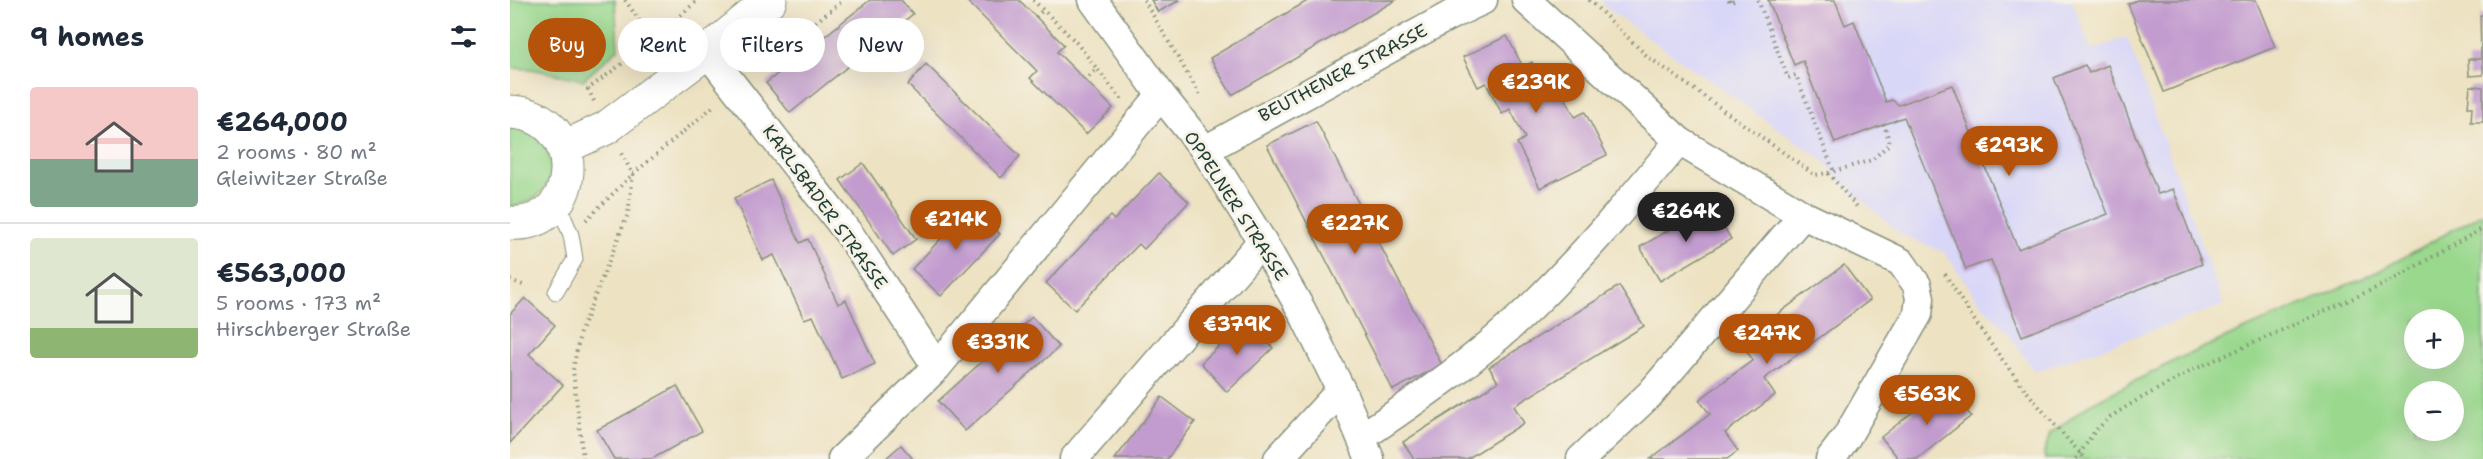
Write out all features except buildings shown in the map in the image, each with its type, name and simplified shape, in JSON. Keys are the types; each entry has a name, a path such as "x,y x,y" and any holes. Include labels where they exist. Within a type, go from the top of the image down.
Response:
{"street":[{"path":"708,51 770,0"},
{"name":"OPPELNER STRASSE","path":"1093,0 1205,150 1262,241 1302,311 1341,390 1366,448"},
{"name":"BEUTHENER STRASSE","path":"1205,150 1449,16 1483,0"},
{"path":"1526,0 1679,141 1803,215 1901,262 1917,285 1920,298 1918,314 1846,438 1830,459"},
{"name":"KARLSBADER STRASSE","path":"708,53 850,235 937,367"},
{"path":"565,147 606,128 680,72"},
{"path":"842,459 937,367 1161,94"},
{"path":"510,112 526,113 539,118 551,127 565,147 568,165 567,178 557,201 546,212 532,220 510,223"},
{"path":"1366,448 1531,306 1608,226 1679,141"},
{"path":"1581,459 1650,394 1803,215"},
{"path":"1074,459 1262,241"},
{"path":"1278,459 1341,390"}],"lane":[{"path":"556,292 575,259 571,235 557,201"}],"path":[{"path":"625,0 638,18"},
{"path":"678,18 698,0"},
{"path":"571,235 633,174 775,52 844,0"},
{"path":"1033,0 1075,41 1139,120"},
{"path":"1144,0 1202,98"},
{"path":"1729,0 1730,3 1736,0"},
{"path":"1758,0 1788,78 1796,75 1834,172"},
{"path":"1036,17 1043,10"},
{"path":"588,89 618,66"},
{"path":"1085,81 1097,69"},
{"path":"1828,173 1872,160 1890,143 1884,125"},
{"path":"583,459 573,370 580,333 628,214 633,174"},
{"path":"2076,459 2095,431 2110,417 2134,402 2195,369 2387,283 2483,228"},
{"path":"510,280 523,285"}],"shaded area":[{"path":"1600,0 2072,0 2091,50 2127,37 2223,305 2035,372 2008,333 1977,299 1945,253 1901,234 1840,181 1824,161 1606,8"}],"green space":[{"path":"510,0 615,0 618,49 606,60 606,18 528,18 528,69 510,68"},
{"path":"546,72 592,72 583,80"},
{"path":"510,128 528,132 541,141 548,153 551,167 548,181 541,193 528,202 510,206"},
{"path":"2483,213 2483,459 2045,459 2044,453 2050,434 2090,404 2182,357 2379,271"}]}
